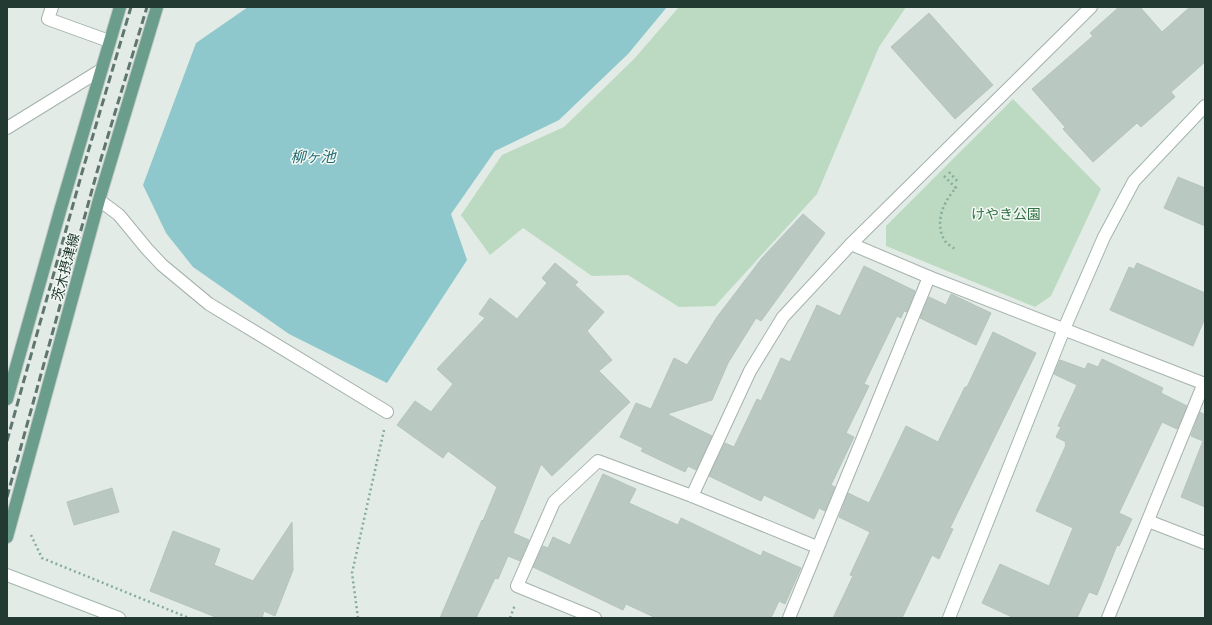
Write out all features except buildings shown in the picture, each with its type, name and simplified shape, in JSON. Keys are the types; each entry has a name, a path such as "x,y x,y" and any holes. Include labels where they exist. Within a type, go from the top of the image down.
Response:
{"main road":[{"name":"茨木摂津線","path":"7,399 120,7"},
{"name":"茨木摂津線","path":"7,537 99,200 157,7"}],"street":[{"path":"52,7 48,19 109,41"},
{"path":"692,496 750,371 783,318 851,244 1091,7"},
{"path":"7,128 101,70"},
{"path":"949,618 1064,329 1104,237 1134,181 1202,112"},
{"path":"99,200 119,215 162,265 209,304 388,412"},
{"path":"851,244 929,277 1204,384 1108,618"},
{"path":"789,618 929,277"},
{"path":"595,618 517,586 554,502 598,461 692,496 817,547"},
{"path":"1148,521 1205,543"},
{"path":"7,575 119,618"}],"path":[{"path":"949,172 960,183"},
{"path":"944,176 956,188 948,196 943,207 940,218 941,231 946,242 955,249"},
{"path":"358,618 352,573 388,412"},
{"path":"31,535 42,558 189,618"}],"green space":[{"path":"679,7 906,7 879,47 817,194 715,306 679,307 628,275 592,276 523,228 490,255 461,215 502,155 564,127 634,59"},
{"name":"けやき公園","path":"1013,99 1101,189 1051,296 1035,307 886,246 886,226"}],"water":[{"name":"柳ヶ池","path":"248,7 667,7 628,54 559,120 495,151 451,214 467,260 387,383 289,334 193,267 166,233 143,185 196,43"}],"railway":[{"path":"7,441 83,169 131,7"},
{"path":"7,497 97,172 147,7"}]}
